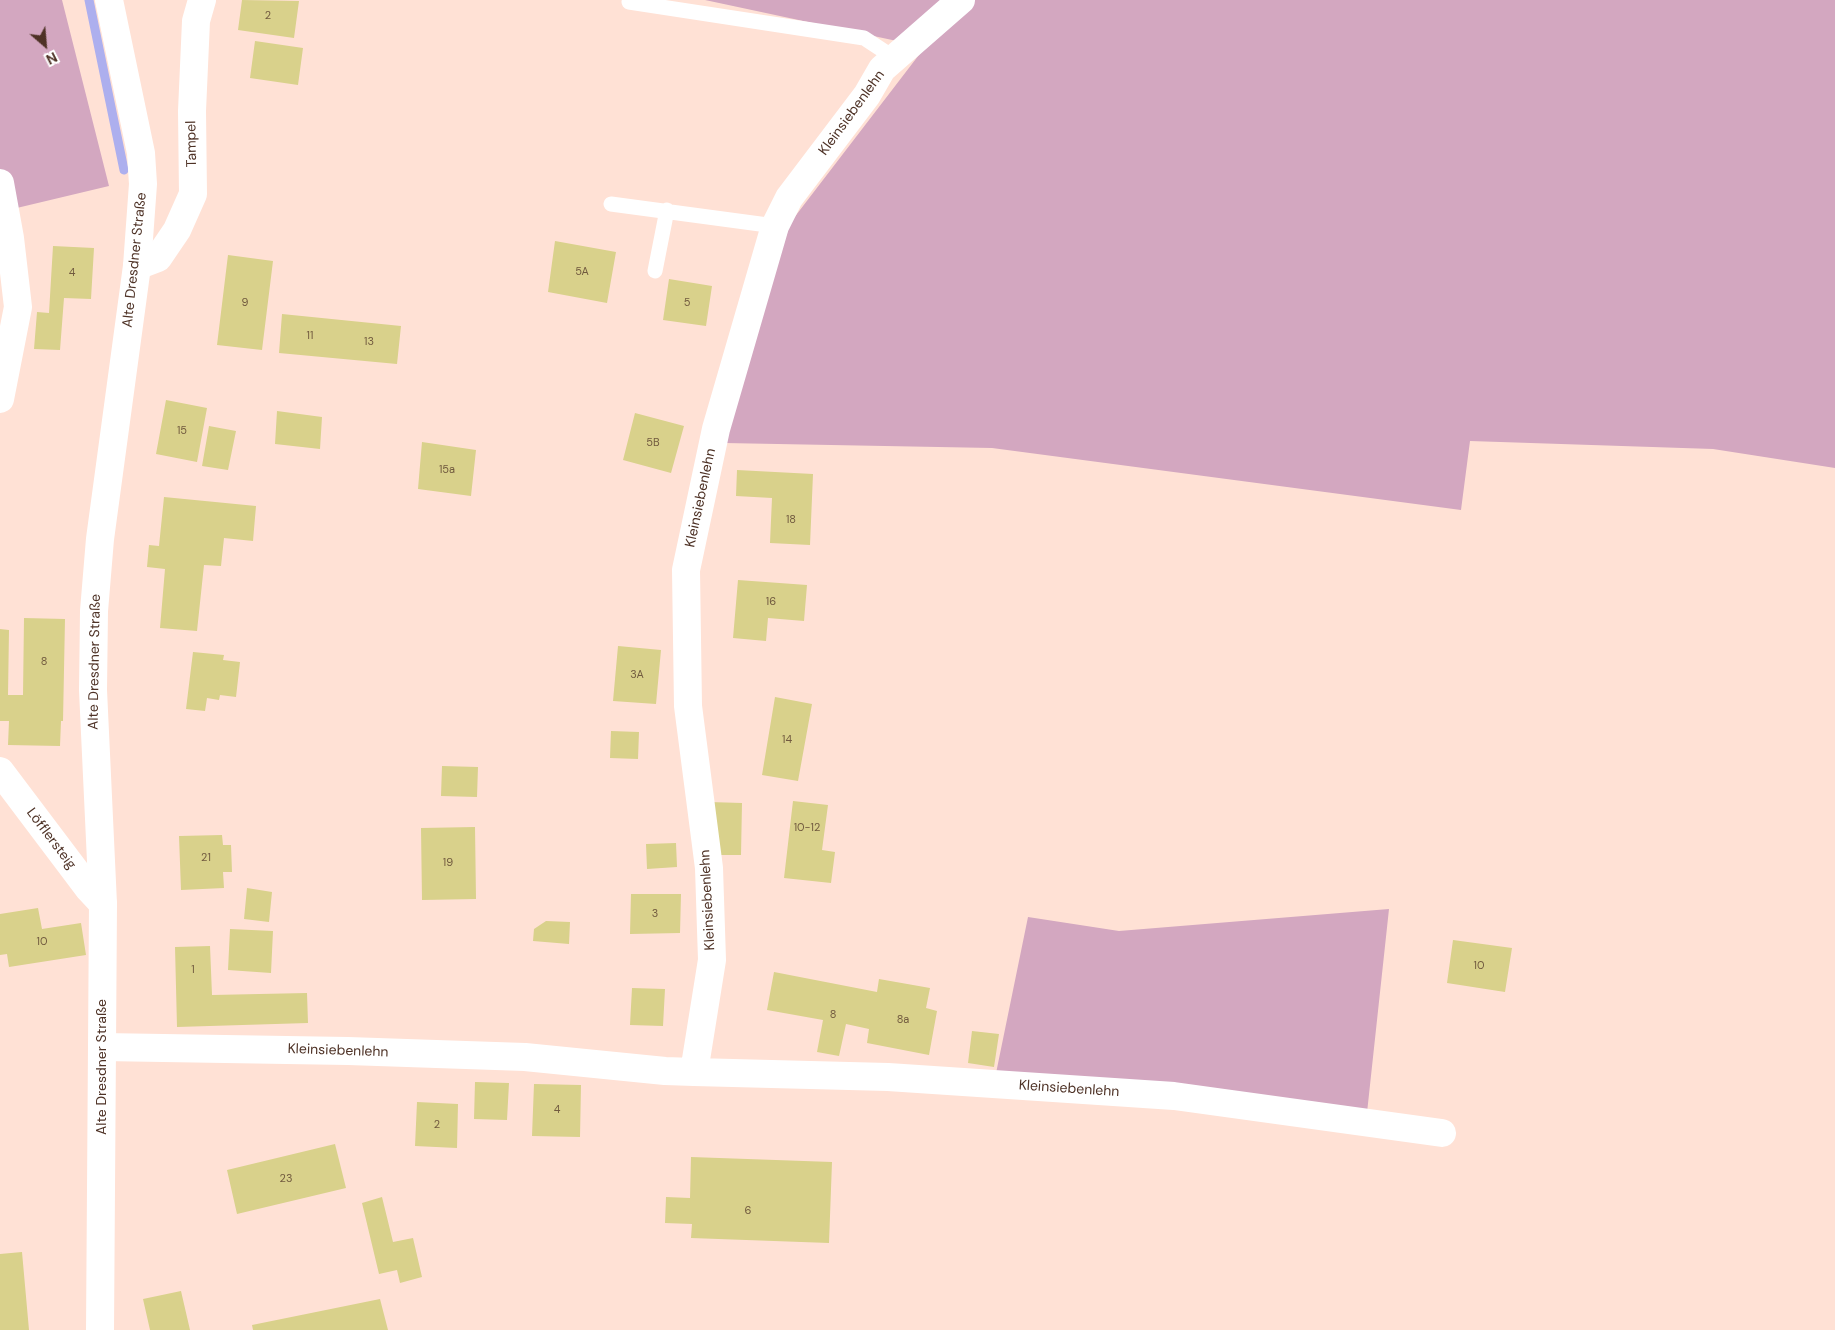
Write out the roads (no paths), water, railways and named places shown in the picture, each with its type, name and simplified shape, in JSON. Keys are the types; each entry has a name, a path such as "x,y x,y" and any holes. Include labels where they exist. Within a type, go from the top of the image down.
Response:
{"street":[{"name":"Alte Dresdner Straße","path":"100,1330 103,904 93,690 94,611 100,539 137,266 143,184 141,153 109,0"},
{"name":"Tampel","path":"137,266 158,258 177,230 193,194 192,111 196,21 202,0"},
{"name":"Kleinsiebenlehn","path":"694,1072 712,960 708,868 688,706 686,570 716,429 775,226 789,198 867,94 882,69 896,59 961,0"},
{"path":"0,183 10,238 18,307 0,399"},
{"name":"Löfflersteig","path":"0,772 89,889 103,904"},
{"name":"Kleinsiebenlehn","path":"102,1047 338,1050 525,1057 665,1071 888,1077 1174,1096 1442,1133"}],"lane":[{"path":"629,2 864,38 896,59"},
{"path":"611,204 775,226"},
{"path":"655,270 667,210"}],"waterway":[{"path":"89,0 124,170"}]}
